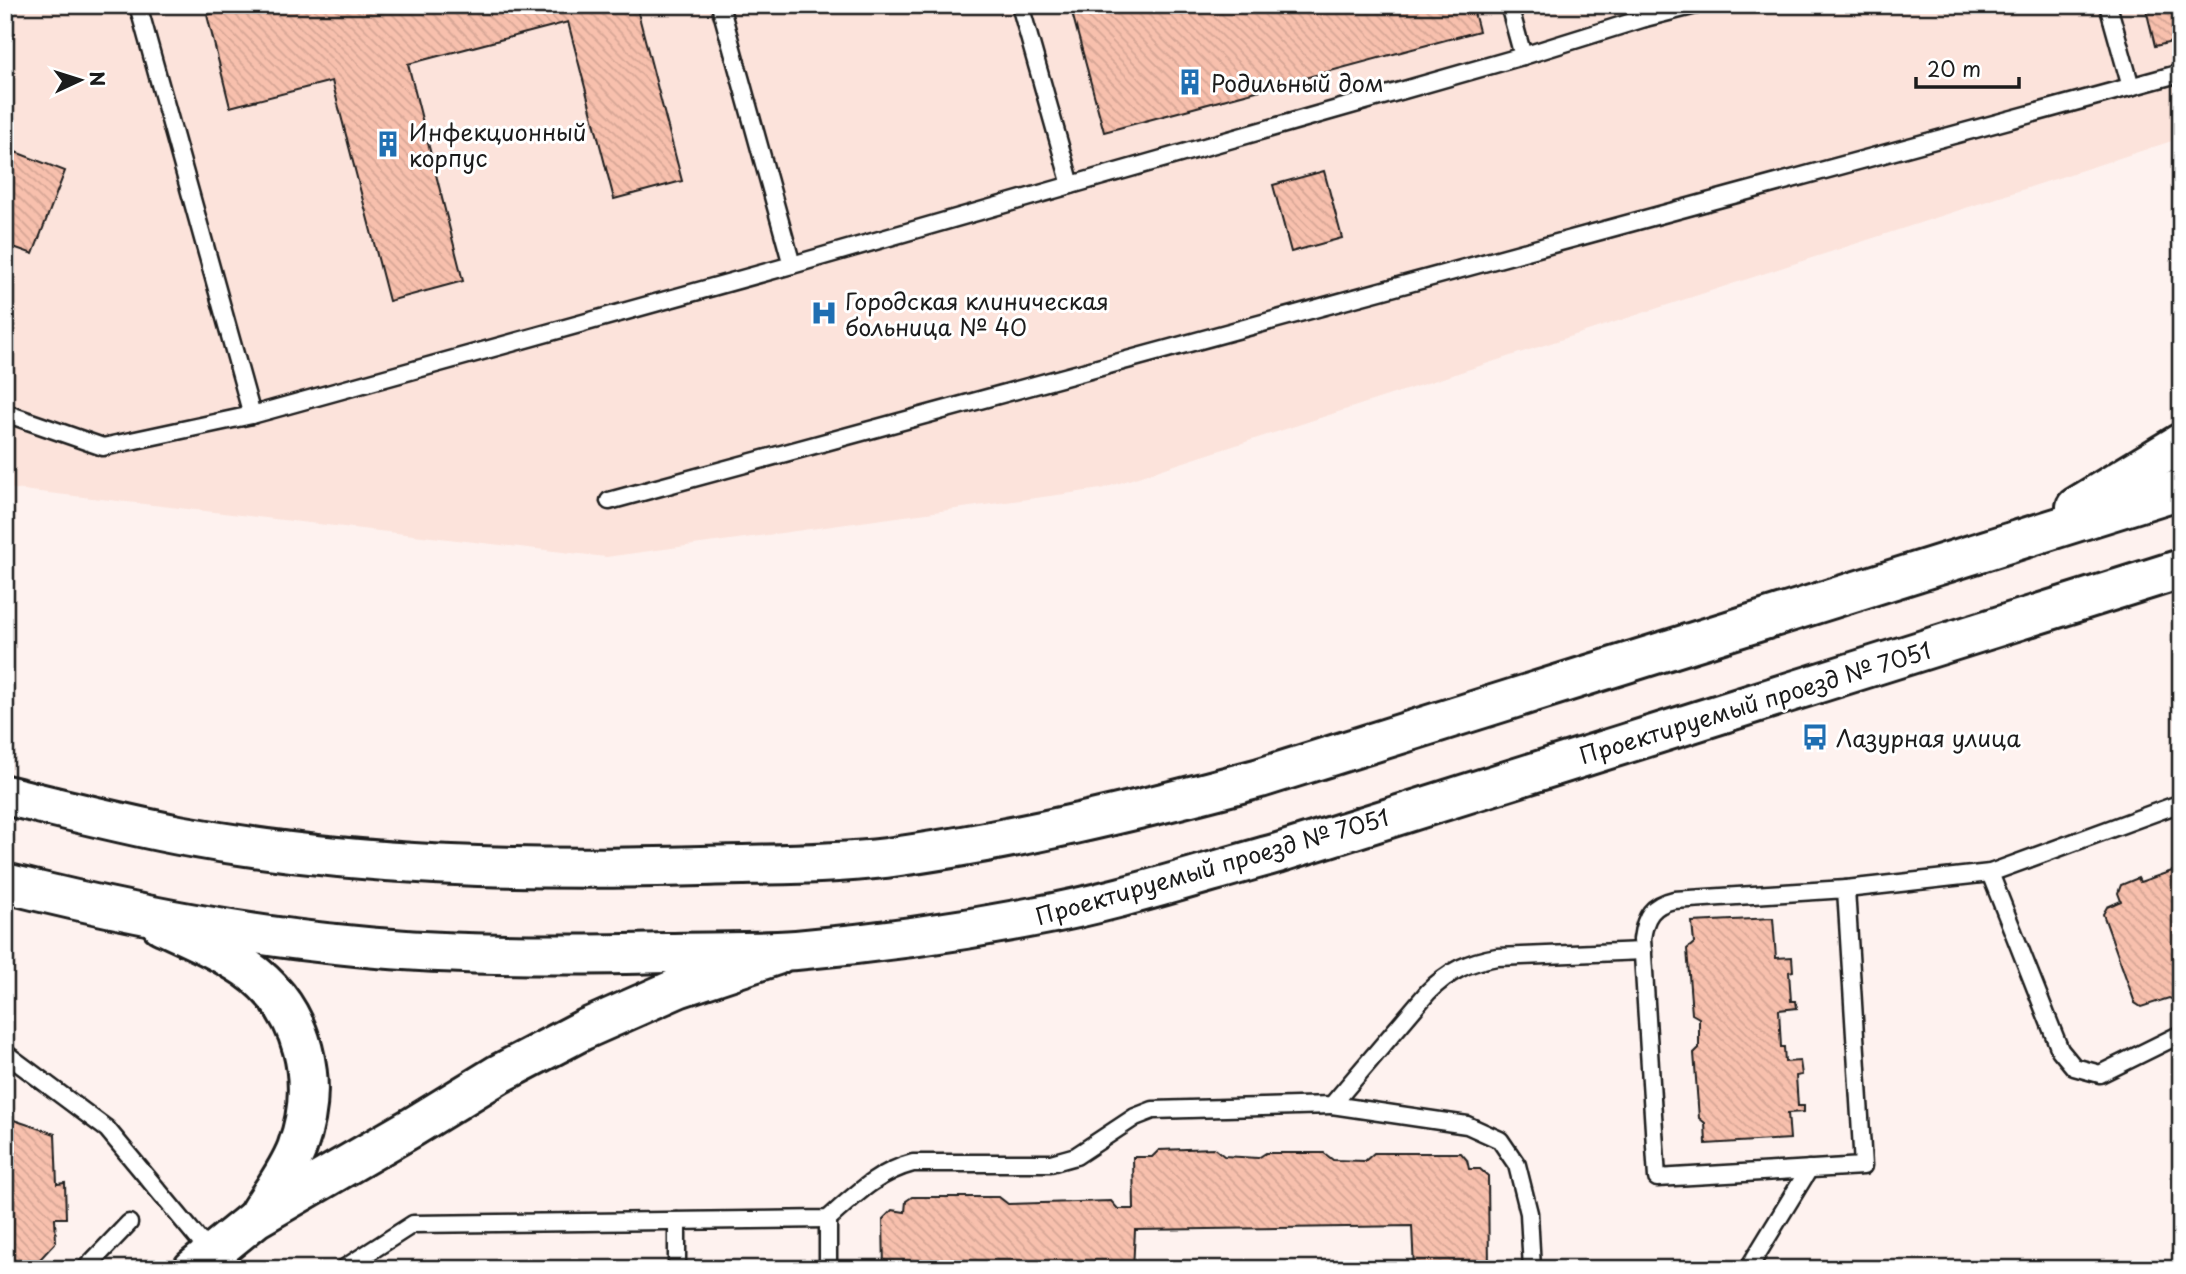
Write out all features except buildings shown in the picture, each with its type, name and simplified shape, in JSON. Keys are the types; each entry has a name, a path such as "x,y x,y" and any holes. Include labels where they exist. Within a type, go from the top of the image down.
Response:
{"main road":[{"path":"2032,534 2181,443"},
{"path":"5,795 180,835 358,858 568,867 687,866 882,858 995,841 1122,815 1260,778 2181,489"},
{"name":"Проектируемый проезд № 7051","path":"5,883 140,914 255,933 356,946 458,952 597,955 794,950 920,936 1037,916 1141,891 1278,853 2181,569"},
{"path":"140,914 203,943 246,968 268,986 285,1007 298,1030 306,1057 309,1086 306,1118 296,1150 256,1218"},
{"path":"202,1261 256,1218 499,1074 583,1030 678,988 794,950"}],"lane":[{"path":"138,5 252,415"},
{"path":"720,5 792,265"},
{"path":"1020,5 1071,185"},
{"path":"1509,5 1524,56"},
{"path":"5,413 103,447 252,415 792,265 1524,56 1643,12 1696,5"},
{"path":"2108,5 2131,87"},
{"path":"610,501 2181,73"},
{"path":"1846,889 1863,1166 1657,1178 1643,951 1644,923 1651,911 1661,903 1846,889 1990,873 2181,803"},
{"path":"1990,873 2060,1050 2074,1067 2100,1074 2181,1034"},
{"path":"1332,1105 1427,992 1457,968 1497,957 1643,951"},
{"path":"5,1053 107,1129 202,1261"},
{"path":"343,1269 413,1224 828,1219 881,1175 914,1163 1051,1163 1076,1156 1135,1117 1153,1110 1332,1105 1467,1125 1500,1140 1517,1165 1530,1213 1532,1269"},
{"path":"1748,1269 1809,1169"},
{"path":"828,1219 828,1269"},
{"path":"677,1221 677,1269"},
{"path":"85,1269 129,1223"}],"shaded area":[{"name":"Городская клиническая больница № 40","path":"5,5 2181,5 2181,138 1101,489 606,557 5,488"}],"place":[{"name":"Родильный дом","path":"1190,82"},
{"name":"Инфекционный корпус","path":"388,144"},
{"name":"Городская клиническая больница № 40","path":"824,313"},
{"name":"Лазурная улица","path":"1815,737"}]}
